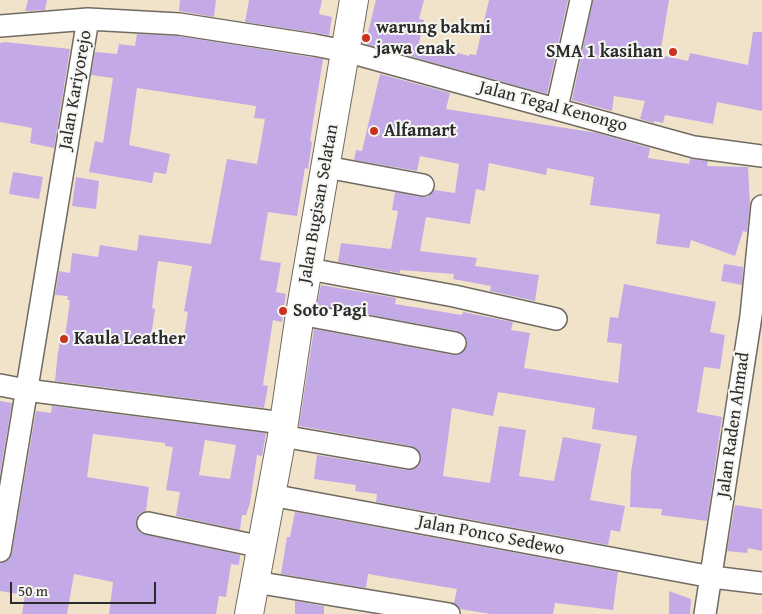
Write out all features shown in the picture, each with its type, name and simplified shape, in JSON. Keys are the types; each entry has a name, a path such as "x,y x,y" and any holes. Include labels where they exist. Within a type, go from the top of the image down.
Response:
{"street":[{"name":"Jalan Bugisan Selatan","path":"248,614 271,495 354,0"},
{"path":"557,108 581,0"},
{"name":"Jalan Kariyorejo","path":"0,551 88,19 179,24 345,51"},
{"path":"0,26 88,19"},
{"name":"Jalan Tegal Kenongo","path":"345,51 694,147 762,156"},
{"path":"326,167 423,185"},
{"name":"Jalan Raden Ahmad","path":"705,614 751,316 762,206"},
{"path":"309,269 454,296 556,319"},
{"path":"300,314 455,343"},
{"path":"0,385 282,429 409,458"},
{"name":"Jalan Ponco Sedewo","path":"271,495 712,577 762,583"},
{"path":"148,523 262,547"},
{"path":"255,582 449,614"}],"building":[{"path":"28,0 47,0 45,10 25,11"},
{"path":"180,0 216,0 214,17 179,11"},
{"path":"249,0 322,0 319,14 332,17 329,35 245,22"},
{"path":"376,0 424,0 419,19 424,20 419,43 469,56 469,54 476,55 489,0 568,0 547,94 365,44"},
{"name":"SMA 1 kasihan","path":"593,0 669,0 660,55 688,61 690,53 748,65 753,32 762,32 762,111 717,102 713,124 665,115 663,123 654,121 654,123 640,119 645,101 614,96 612,111 572,100"},
{"path":"137,34 178,36 323,59 310,141 312,142 308,169 305,168 297,216 268,212 260,260 281,263 276,292 286,294 282,322 273,320 263,385 268,386 264,408 55,381 58,352 61,337 65,337 70,300 67,300 68,296 55,295 59,271 70,273 72,253 98,257 100,245 137,251 139,235 211,244 227,159 257,164 265,119 254,118 256,106 137,88 129,145 170,154 166,174 154,172 152,183 89,172 95,141 103,143 113,78 91,75 95,52 117,54 119,44 135,46","holes":["158,261 192,266 184,311 188,312 183,342 151,337 155,309 152,308"]},
{"path":"0,43 70,49 54,148 30,143 32,128 0,122"},
{"path":"380,74 450,93 446,109 597,133 650,148 648,158 689,164 690,159 708,161 707,166 748,167 750,205 747,232 743,231 735,256 691,240 689,248 656,244 660,214 590,205 594,177 547,168 546,175 489,163 485,191 476,189 470,224 426,217 420,251 477,258 475,266 539,275 535,301 490,291 491,286 453,279 454,274 400,270 400,273 338,262 341,243 391,249 398,211 392,210 395,192 421,197 428,197 434,190 455,193 459,164 420,156 417,171 354,160 356,150 362,151"},
{"path":"13,172 43,177 39,199 9,194"},
{"path":"76,177 99,181 96,209 72,206"},
{"path":"724,264 743,267 742,285 721,281"},
{"path":"624,284 716,302 710,332 725,335 720,369 704,367 697,412 722,417 707,521 661,515 662,509 630,507 631,472 637,436 592,429 595,408 498,392 493,416 452,408 443,476 490,483 499,426 526,430 519,476 554,481 563,437 601,444 590,500 625,506 620,532 611,530 608,545 376,502 377,494 355,491 356,485 314,479 317,455 407,470 418,466 421,460 417,449 411,446 299,426 314,329 453,355 464,351 467,345 463,334 457,331 317,305 321,285 396,298 395,304 462,315 463,312 513,322 511,330 530,333 524,368 618,383 622,344 607,342 610,317 618,318"},
{"path":"0,401 12,403 0,474"},
{"path":"52,406 266,433 262,456 257,455 250,503 246,515 242,515 240,530 176,516 180,492 166,490 173,447 165,446 165,443 93,434 87,477 149,487 146,511 139,514 136,521 140,533 240,555 239,565 231,564 226,597 219,596 216,614 109,614 113,582 74,574 67,614 22,614 25,595 0,591 0,563 9,559 12,553 36,411 51,413","holes":["205,440 236,445 230,479 199,475"]},
{"path":"735,505 762,509 762,551 748,548 747,553 727,551"},
{"path":"295,512 618,572 613,610 555,603 553,614 491,614 460,609 454,603 457,589 368,574 366,588 281,574 287,537 290,537"},
{"path":"669,591 691,599 690,614 669,614"},
{"path":"295,601 324,606 324,614 295,614"}],"place":[{"name":"warung bakmi jawa enak","path":"366,38"},
{"name":"SMA 1 kasihan","path":"673,52"},
{"name":"Alfamart","path":"374,131"},
{"name":"Soto Pagi","path":"283,311"},
{"name":"Kaula Leather","path":"64,339"}]}
